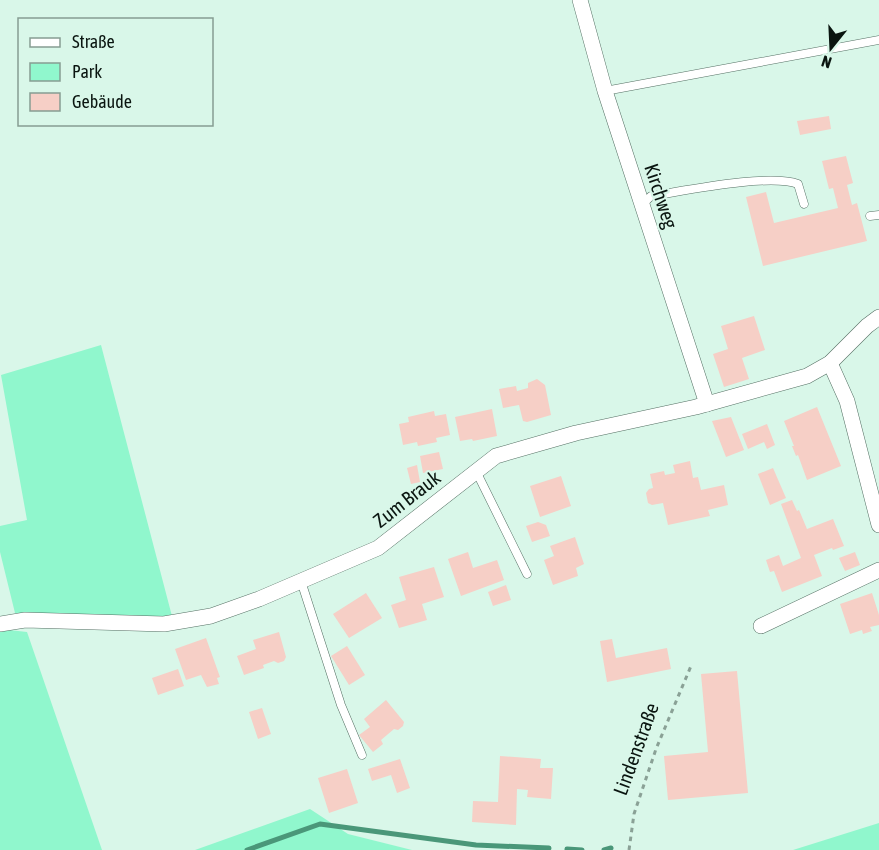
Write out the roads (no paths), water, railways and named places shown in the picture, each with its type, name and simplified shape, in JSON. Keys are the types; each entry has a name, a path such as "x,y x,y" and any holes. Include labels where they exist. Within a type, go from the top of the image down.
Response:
{"street":[{"name":"Kirchweg","path":"580,0 605,91 707,404"},
{"name":"Zum Brauk","path":"0,624 25,620 164,624 211,616 378,548 496,456 576,433 707,404 807,376 830,363 879,317"},
{"path":"830,363 847,401 879,525"},
{"path":"761,626 879,570"}],"lane":[{"path":"605,91 879,40"},
{"path":"642,205 651,196 764,181 789,181 798,184 804,204"},
{"path":"476,471 527,574"},
{"path":"301,581 341,705 362,755"}],"waterway":[{"path":"247,850 320,824 476,845 549,848"},
{"path":"604,850 611,848"},
{"path":"567,849 582,850"}]}
